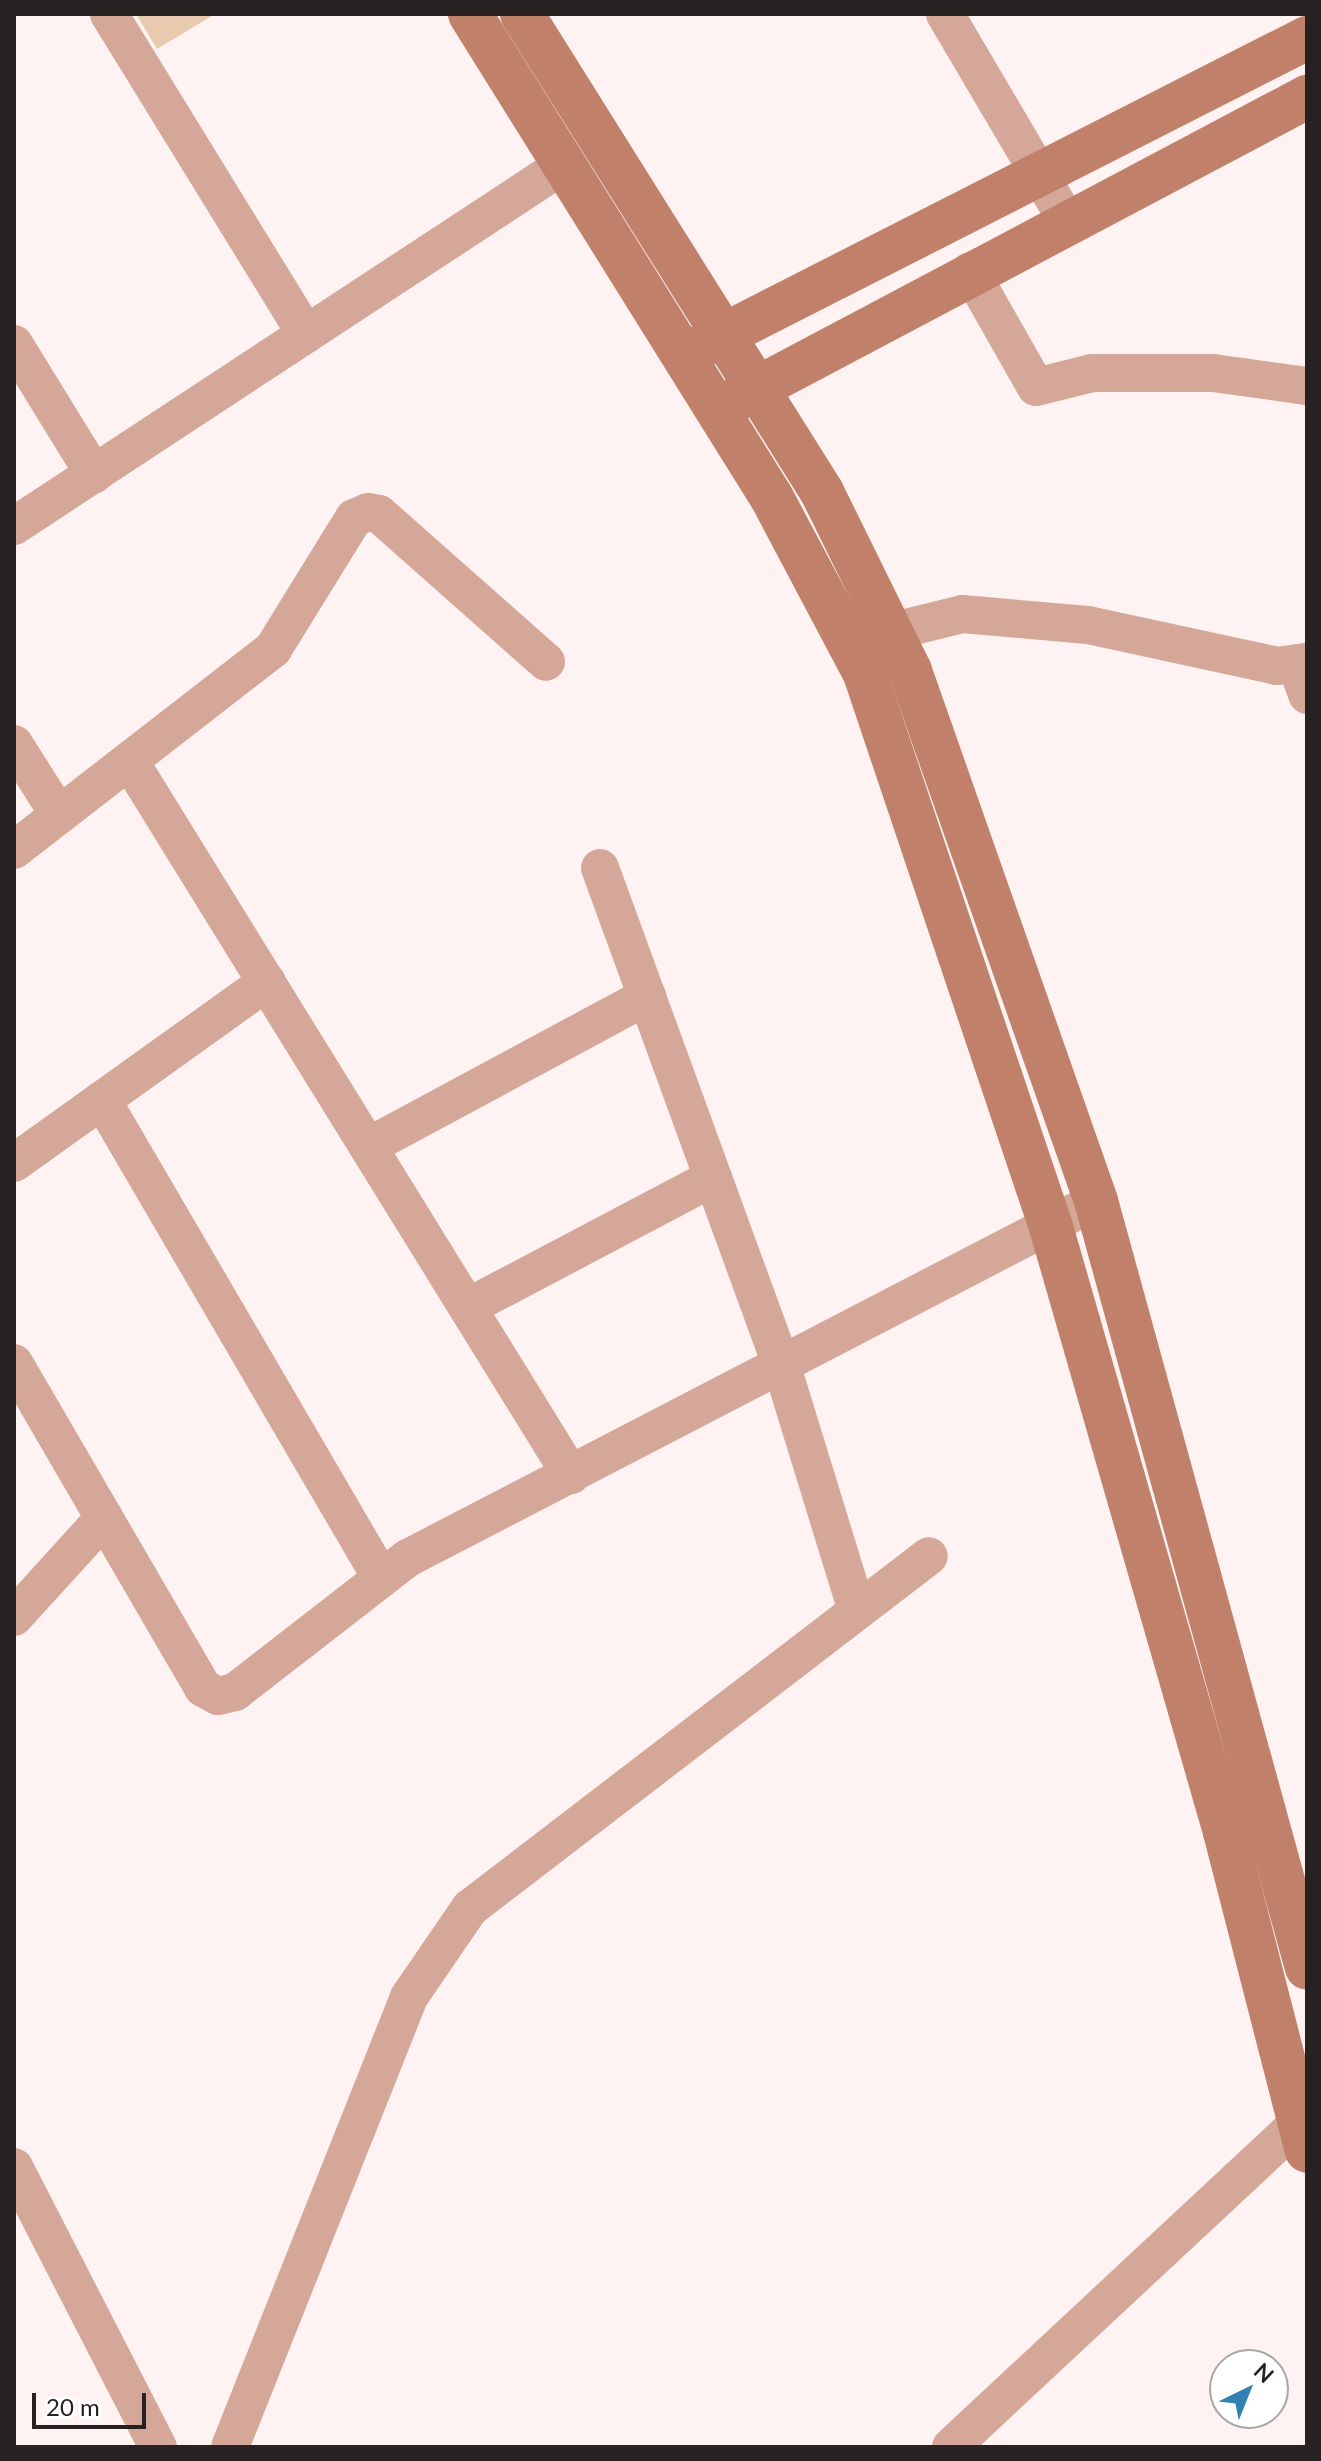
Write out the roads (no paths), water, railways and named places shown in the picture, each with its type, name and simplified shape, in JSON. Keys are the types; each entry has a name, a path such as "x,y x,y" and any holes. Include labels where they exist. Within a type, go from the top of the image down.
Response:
{"street":[{"path":"109,14 306,334"},
{"path":"470,14 718,411 865,674 1051,1227 1225,1832 1303,2137 951,2447"},
{"path":"522,14 822,492 890,632 1096,1201 1269,1820 1307,1968"},
{"path":"945,14 1068,223"},
{"path":"684,357 723,333 1040,176 1307,38"},
{"path":"718,411 756,387 970,271 1307,97"},
{"path":"14,526 565,164"},
{"path":"970,271 1036,387 1122,373 1213,373 1307,386"},
{"path":"14,344 94,474"},
{"path":"14,850 132,765 273,649 354,518 368,512 379,514 546,662"},
{"path":"890,632 962,614 1088,625 1303,673"},
{"path":"14,744 59,815"},
{"path":"132,765 571,1475"},
{"path":"600,868 782,1367 857,1611"},
{"path":"14,1163 267,982"},
{"path":"369,1146 647,996"},
{"path":"102,1100 380,1576"},
{"path":"468,1307 713,1178"},
{"path":"14,1363 203,1688 218,1696 235,1692 380,1576 1096,1201"},
{"path":"14,1617 104,1518"},
{"path":"230,2447 409,1997 470,1908 929,1556"},
{"path":"1225,1832 1269,1820"},
{"path":"14,2167 158,2447"}]}
